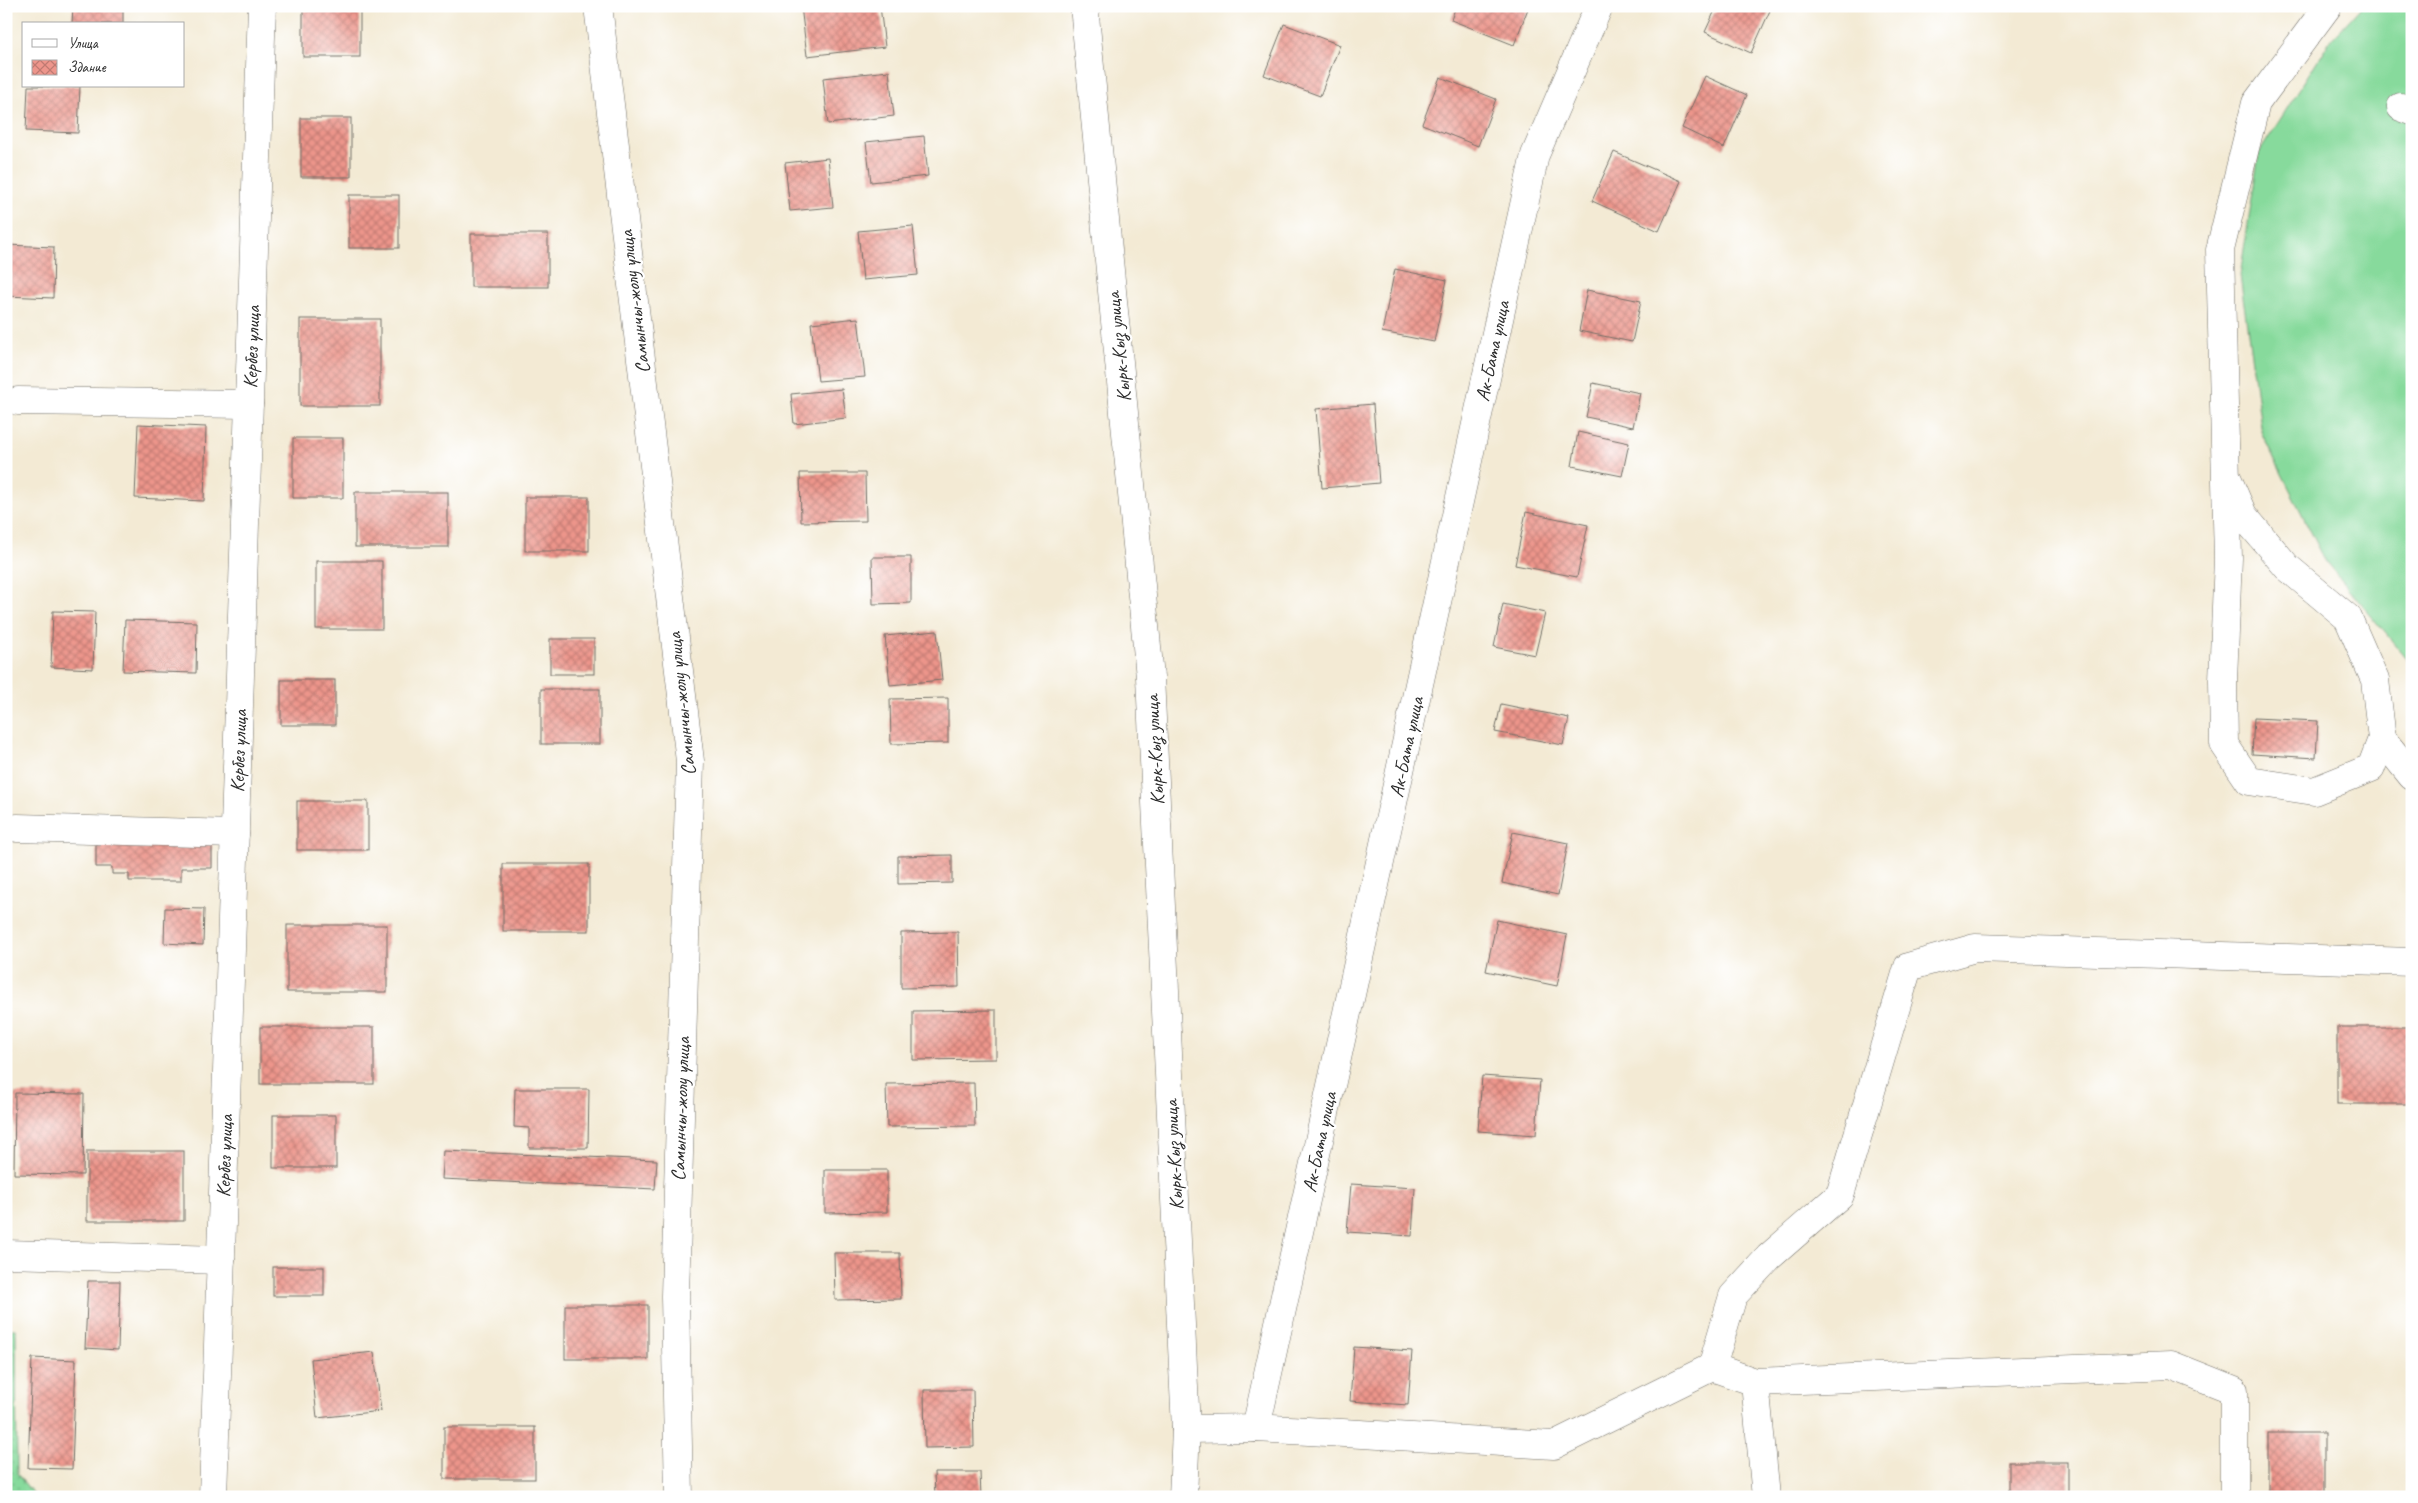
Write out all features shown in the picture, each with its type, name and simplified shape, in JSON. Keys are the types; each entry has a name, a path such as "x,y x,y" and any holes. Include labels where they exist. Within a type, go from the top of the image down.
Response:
{"street":[{"name":"Кербез улица","path":"213,1497 262,6"},
{"name":"Самынчы-жолу улица","path":"598,6 690,762 675,1296 679,1497"},
{"name":"Кырк-Кыз улица","path":"1084,6 1150,677 1186,1429 1183,1497"},
{"name":"Ак-Бата улица","path":"1256,1428 1536,155 1599,6"},
{"path":"2226,475 2244,515 2287,567 2348,618 2375,680 2382,739 2371,768 2314,792 2249,781 2224,744 2223,680 2228,558 2220,250 2256,103 2328,6"},
{"path":"18,401 249,404"},
{"path":"2382,739 2412,776"},
{"path":"17,828 235,834"},
{"path":"1712,1367 1732,1296 1769,1257 1840,1195 1908,967 1975,948 2412,962"},
{"path":"6,1254 221,1260"},
{"path":"1186,1429 1256,1428 1554,1445 1712,1367 1755,1382 2171,1364 2234,1390 2234,1497"},
{"path":"1755,1382 1766,1497"}],"green space":[{"path":"2362,6 2412,6 2412,665 2326,562 2262,434 2240,275 2259,153 2329,42"},
{"path":"6,1329 16,1329 17,1474 36,1497 6,1497"}],"building":[{"path":"73,6 123,6 123,22 72,22"},
{"path":"801,6 880,6 885,47 807,56"},
{"path":"1456,6 1529,6 1514,45 1451,20"},
{"path":"1717,6 1772,6 1751,53 1705,32"},
{"path":"303,10 360,10 360,57 303,57"},
{"path":"1284,24 1340,45 1320,96 1264,75"},
{"path":"889,71 894,116 828,124 823,78"},
{"path":"1705,76 1747,95 1724,148 1682,128"},
{"path":"1440,77 1496,99 1478,146 1422,124"},
{"path":"28,88 80,88 78,133 26,131"},
{"path":"301,118 351,118 351,177 301,177"},
{"path":"924,136 928,176 871,182 866,142"},
{"path":"1614,152 1681,181 1659,231 1592,201"},
{"path":"828,158 833,207 790,211 785,163"},
{"path":"349,195 399,195 399,248 349,248"},
{"path":"913,226 918,275 863,280 858,231"},
{"path":"471,234 548,234 548,287 471,287"},
{"path":"6,245 54,247 53,298 6,296"},
{"path":"1395,269 1447,280 1434,342 1382,332"},
{"path":"1587,290 1641,301 1632,342 1579,331"},
{"path":"858,318 865,377 818,381 811,323"},
{"path":"300,319 380,319 380,406 300,406"},
{"path":"1593,383 1640,393 1633,427 1586,417"},
{"path":"842,389 846,418 794,424 791,394"},
{"path":"1373,404 1379,483 1322,488 1316,409"},
{"path":"138,424 206,427 204,501 135,498"},
{"path":"1578,432 1629,443 1622,476 1572,466"},
{"path":"293,438 343,438 343,498 293,498"},
{"path":"800,473 865,473 866,521 801,522"},
{"path":"355,492 448,492 448,547 355,547"},
{"path":"525,497 589,497 589,551 525,551"},
{"path":"1526,512 1588,525 1577,577 1515,565"},
{"path":"872,557 911,557 911,603 873,604"},
{"path":"316,561 382,561 382,629 316,629"},
{"path":"1503,604 1545,613 1535,655 1494,647"},
{"path":"53,611 95,612 93,669 51,667"},
{"path":"125,620 197,622 196,673 123,671"},
{"path":"937,631 942,680 890,685 885,636"},
{"path":"550,639 594,639 594,674 550,674"},
{"path":"281,680 335,680 335,725 281,725"},
{"path":"541,689 600,689 600,744 541,744"},
{"path":"948,698 948,743 891,744 890,699"},
{"path":"1501,704 1569,718 1563,745 1495,732"},
{"path":"2254,718 2318,721 2316,758 2252,754"},
{"path":"297,801 368,801 368,850 297,850"},
{"path":"1513,832 1568,843 1558,895 1502,883"},
{"path":"96,840 212,841 212,868 181,868 181,881 129,881 129,874 112,874 112,867 96,867"},
{"path":"952,855 952,883 898,884 898,856"},
{"path":"503,864 589,864 589,931 503,931"},
{"path":"165,908 204,909 203,945 164,943"},
{"path":"1497,920 1567,935 1557,986 1486,971"},
{"path":"287,925 387,925 387,992 287,992"},
{"path":"958,932 959,987 901,988 901,933"},
{"path":"996,1010 996,1059 913,1060 913,1011"},
{"path":"260,1027 374,1027 374,1084 260,1084"},
{"path":"2337,1027 2411,1027 2411,1104 2337,1104"},
{"path":"1482,1076 1540,1080 1536,1135 1478,1131"},
{"path":"974,1083 975,1126 887,1127 886,1084"},
{"path":"515,1089 589,1089 588,1148 529,1148 529,1128 514,1127"},
{"path":"15,1093 84,1094 83,1175 14,1174"},
{"path":"273,1115 336,1115 336,1168 273,1168"},
{"path":"87,1151 184,1151 184,1221 87,1221"},
{"path":"444,1151 657,1160 655,1189 442,1179"},
{"path":"825,1170 887,1170 887,1212 825,1213"},
{"path":"1351,1184 1415,1188 1412,1236 1347,1232"},
{"path":"834,1253 900,1253 901,1299 835,1300"},
{"path":"273,1267 324,1267 324,1296 273,1296"},
{"path":"88,1281 120,1281 118,1350 85,1348"},
{"path":"565,1305 648,1305 648,1359 565,1359"},
{"path":"1354,1347 1412,1351 1408,1405 1350,1401"},
{"path":"374,1352 381,1411 317,1418 311,1359"},
{"path":"32,1358 76,1360 72,1469 28,1468"},
{"path":"924,1390 973,1390 974,1447 925,1448"},
{"path":"444,1427 535,1427 535,1479 444,1479"},
{"path":"2268,1433 2324,1433 2324,1497 2268,1497"},
{"path":"2009,1462 2068,1462 2068,1497 2009,1497"},
{"path":"934,1472 980,1472 981,1497 935,1497"}]}
